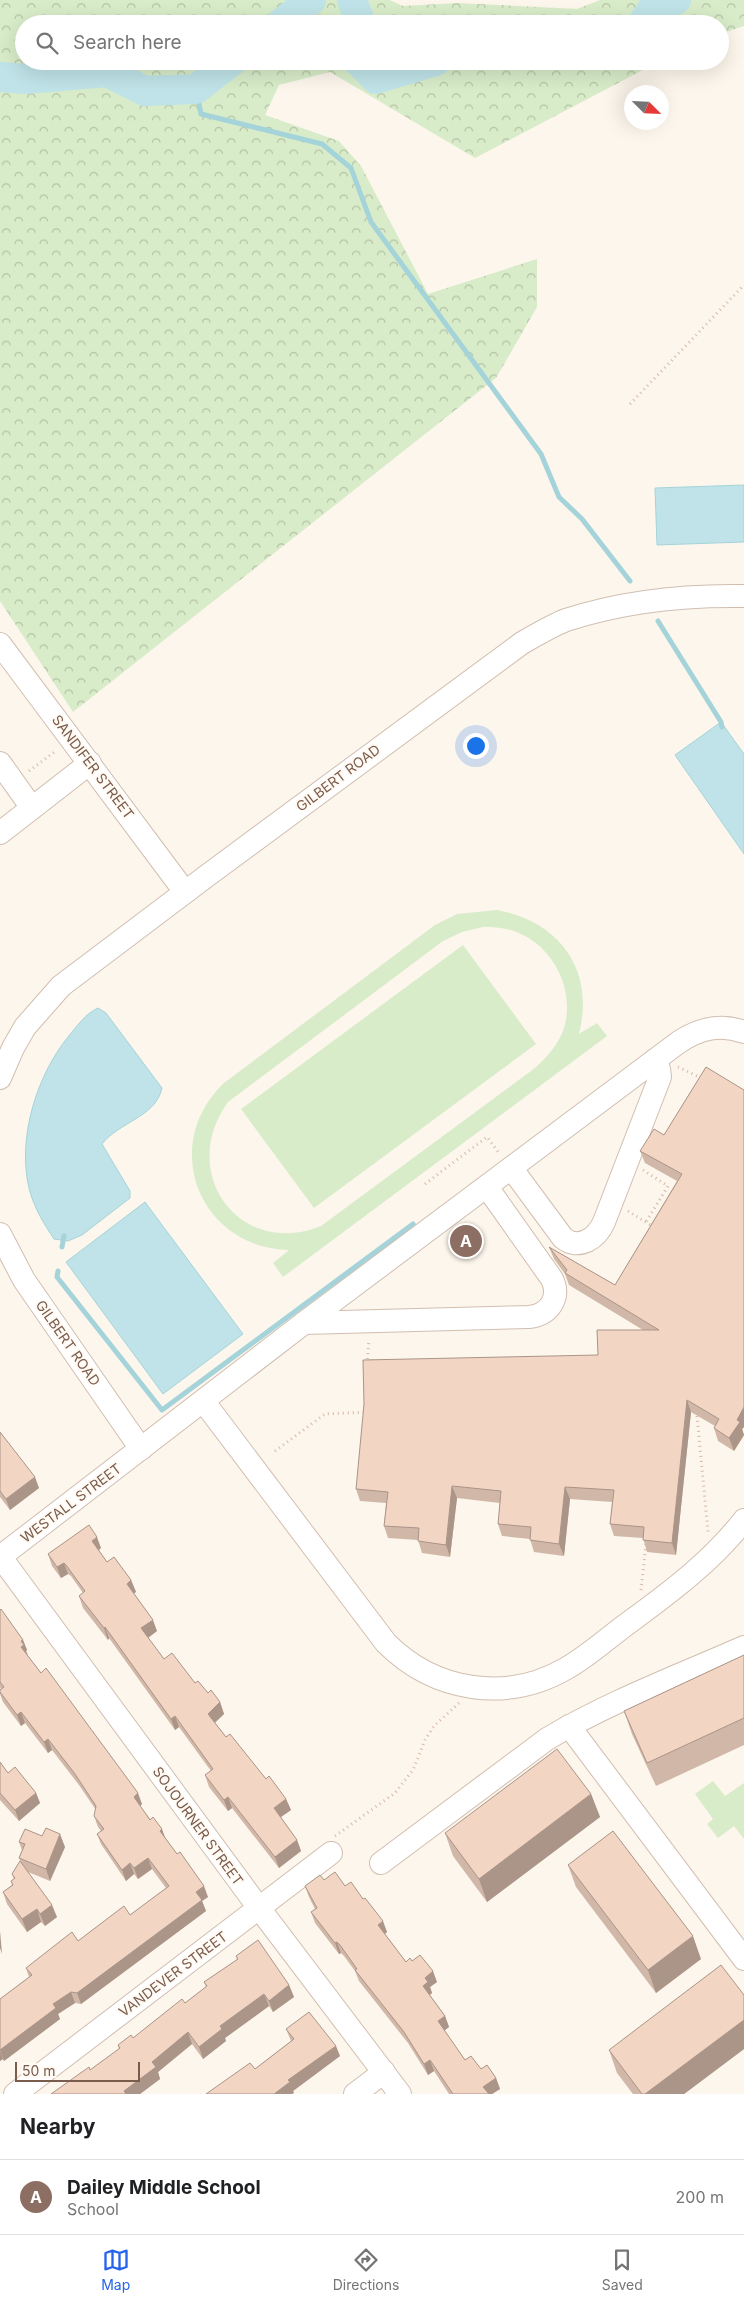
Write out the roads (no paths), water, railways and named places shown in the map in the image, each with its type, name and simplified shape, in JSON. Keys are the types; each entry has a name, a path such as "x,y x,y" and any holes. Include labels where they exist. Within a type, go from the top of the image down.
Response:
{"street":[{"name":"GILBERT ROAD","path":"0,1078 13,1048 25,1027 62,986 185,892 522,643 564,621 617,606 697,595 744,596"},
{"name":"SANDIFER STREET","path":"0,644 185,892"},
{"path":"0,763 32,808"},
{"path":"0,833 90,764"},
{"name":"WESTALL STREET","path":"0,1556 204,1402 304,1323 487,1188 507,1163 666,1063 696,1032 715,1027 744,1032"},
{"path":"507,1163 563,1238 576,1243 588,1241 596,1235 604,1222 660,1078 659,1069 666,1063"},
{"path":"304,1323 529,1317 537,1316 547,1311 555,1295 552,1279 487,1188"},
{"name":"GILBERT ROAD","path":"0,1234 24,1280 142,1449"},
{"path":"204,1402 386,1643 405,1661 440,1680 468,1688 484,1689 525,1685 567,1668 683,1582 710,1558 744,1520"},
{"name":"SOJOURNER STREET","path":"0,1556 259,1908 400,2094"},
{"path":"381,1864 547,1739 599,1710 744,1647"},
{"path":"569,1726 744,1959"},
{"name":"VANDEVER STREET","path":"15,2094 259,1908 332,1845"},
{"path":"355,2094 384,2072"}],"water":[{"path":"744,485 744,542 657,545 655,488"},
{"path":"721,722 744,754 744,854 675,755"},
{"path":"98,1008 106,1013 162,1088 158,1098 145,1113 109,1136 102,1144 130,1191 130,1198 82,1235 68,1241 54,1239 36,1208 29,1188 26,1169 28,1128 39,1088 57,1052 82,1021"},
{"path":"145,1202 243,1334 163,1394 66,1262"}],"waterway":[{"path":"292,15 311,0"},
{"path":"352,0 358,15"},
{"path":"648,15 655,5 676,0"},
{"path":"0,77 26,79 107,72 145,91 196,89 220,70"},
{"path":"367,70 376,79 406,70"},
{"path":"196,89 201,114 322,144 351,168 371,222 541,454 559,497 582,519 630,581"},
{"path":"658,621 721,722 722,727"},
{"path":"58,1271 57,1277 162,1410 413,1224"},
{"path":"62,1247 64,1236"}],"place":[{"name":"Dailey Middle School","path":"466,1241"}]}
